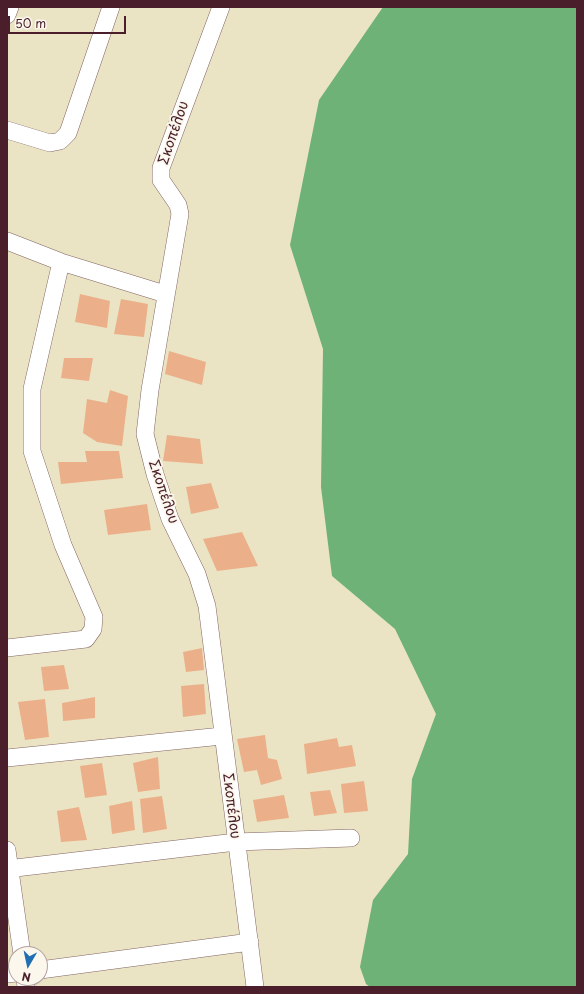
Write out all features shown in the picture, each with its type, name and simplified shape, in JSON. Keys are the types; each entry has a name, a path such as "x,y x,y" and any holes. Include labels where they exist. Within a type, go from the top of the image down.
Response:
{"street":[{"path":"7,16 10,7"},
{"path":"7,130 50,143 60,141 68,133 111,7"},
{"name":"Σκοπέλου","path":"221,7 161,168 161,180 178,205 180,214 165,294 150,390 145,434 155,474 170,519 197,574 207,606 222,736 255,987"},
{"path":"7,242 61,262 165,294"},
{"path":"7,648 86,639 93,629 94,617 63,545 32,451 32,389 61,262"},
{"path":"7,758 222,736"},
{"path":"8,869 236,842 351,838"},
{"path":"7,850 8,869 21,946"},
{"path":"48,969 250,942"}],"green space":[{"path":"383,7 577,7 577,987 370,987 366,984 360,967 373,900 408,854 412,779 436,714 395,629 332,576 321,487 323,349 290,245 319,100"}],"building":[{"path":"80,294 110,301 107,328 75,322"},
{"path":"121,299 148,304 144,337 114,334"},
{"path":"169,351 206,362 202,385 165,374"},
{"path":"64,358 93,358 89,381 61,378"},
{"path":"110,390 128,396 122,446 97,442 83,433 87,399 107,403"},
{"path":"167,435 200,439 203,464 163,461"},
{"path":"85,451 119,451 123,478 61,484 58,462 87,462"},
{"path":"211,483 219,508 191,514 186,487"},
{"path":"147,504 151,530 108,535 104,510"},
{"path":"242,532 258,566 217,571 203,539"},
{"path":"202,648 204,670 186,672 183,652"},
{"path":"64,665 69,689 44,691 41,667"},
{"path":"204,684 206,714 183,717 181,686"},
{"path":"95,697 95,718 63,721 62,703"},
{"path":"45,699 49,737 25,740 18,702"},
{"path":"265,735 268,758 277,760 282,779 261,785 257,770 244,772 237,739"},
{"path":"337,738 339,747 352,745 356,766 307,774 304,744"},
{"path":"158,757 160,789 138,792 133,763"},
{"path":"102,763 107,795 85,798 80,766"},
{"path":"364,781 368,811 344,813 341,784"},
{"path":"330,790 337,813 314,816 310,792"},
{"path":"284,795 289,818 257,822 253,800"},
{"path":"162,796 167,829 143,833 140,799"},
{"path":"132,801 135,830 112,834 109,806"},
{"path":"79,807 87,840 61,842 57,811"}]}
